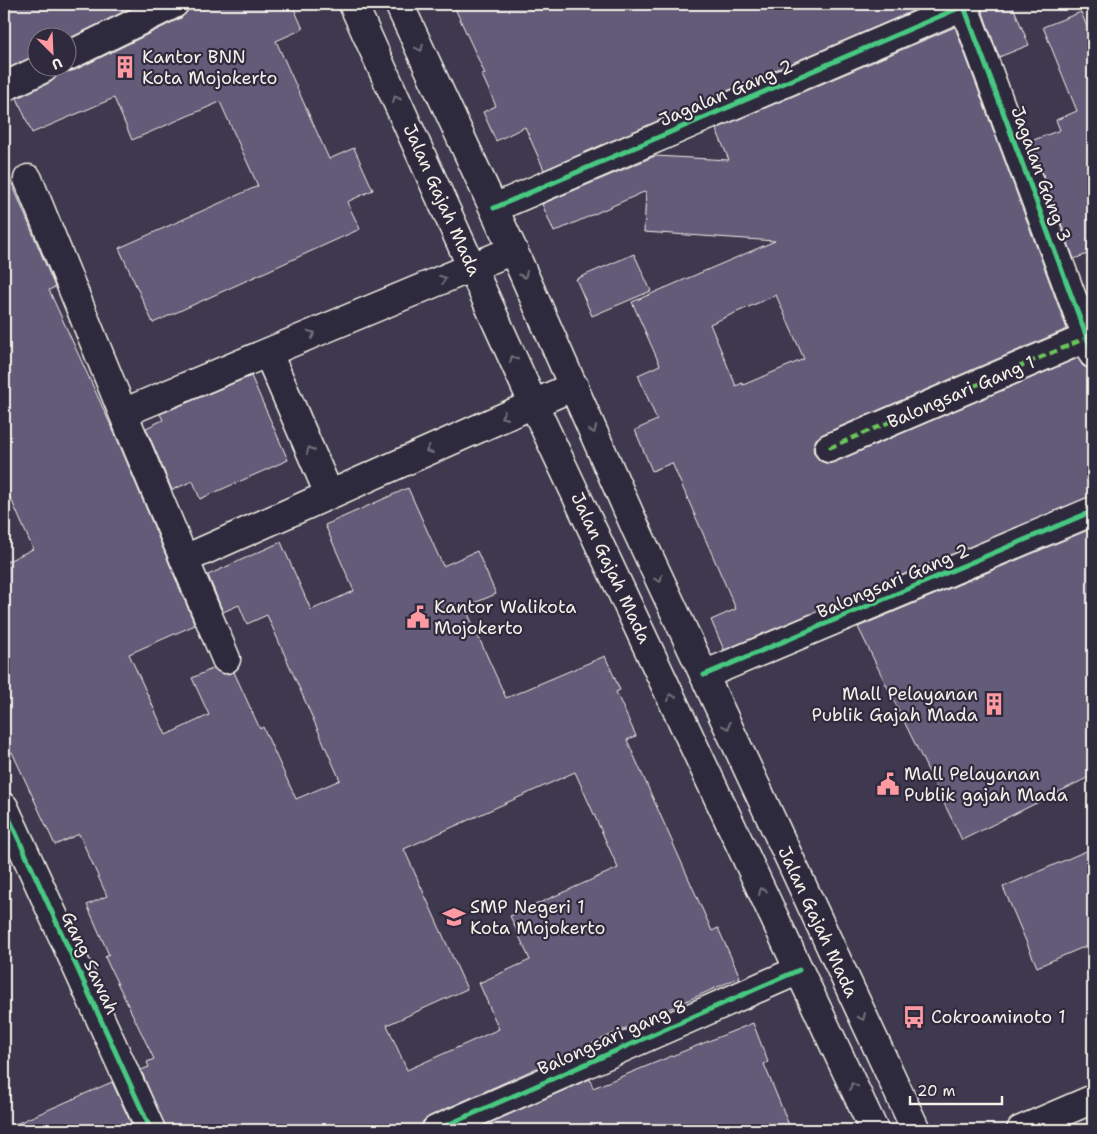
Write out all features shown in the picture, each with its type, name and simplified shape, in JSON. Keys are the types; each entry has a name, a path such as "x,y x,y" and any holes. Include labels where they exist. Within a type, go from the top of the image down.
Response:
{"main road":[{"path":"78,51 174,4"},
{"name":"Jalan Gajah Mada","path":"353,4 533,403 874,1130"},
{"name":"Jalan Gajah Mada","path":"399,4 513,250 637,531 916,1130"},
{"name":"Jagalan Gang 2","path":"494,208 965,4"},
{"name":"Jagalan Gang 3","path":"965,4 1091,342"},
{"path":"4,87 28,76"},
{"path":"28,179 122,413 226,659"},
{"path":"122,413 513,250"},
{"name":"Balongsari Gang 1","path":"829,448 1091,342"},
{"path":"268,353 329,494"},
{"path":"185,559 574,386"},
{"name":"Balongsari Gang 2","path":"704,675 1093,511"},
{"name":"Gang Sawah","path":"4,807 151,1130"},
{"path":"778,926 813,911"},
{"name":"Balongsari gang 8","path":"436,1130 799,970"},
{"path":"1021,1130 1093,1099"}],"building":[{"path":"4,4 139,4 78,34 78,28 28,28 28,59 4,70"},
{"path":"189,4 292,4 303,29 276,41 329,159 354,148 373,190 347,202 360,229 153,323 119,248 258,186 220,102 132,140 114,98 32,133 17,98 51,82 55,78 78,78 78,69 181,18 187,12"},
{"path":"453,4 929,4 544,170 525,127 496,141 483,112 496,106 482,75 485,74"},
{"path":"983,4 1012,4 1029,45 999,57 982,10"},
{"path":"1081,12 1093,41 1093,252 1074,259 1031,141 1060,130 1056,120 1077,111 1043,27"},
{"path":"955,27 1067,329 823,434 816,439 813,447 814,454 820,461 828,464 835,462 1078,358 1083,366 1089,369 1093,380 1093,496 724,650 711,620 736,609 672,463 652,471 635,430 657,420 638,375 660,365 632,302 775,241 644,232 646,191 554,232 542,204 655,156 729,160 716,129","holes":["776,295 804,359 743,385 742,383 736,386 710,324"]},
{"path":"4,164 55,287 49,290 118,441 195,625 129,654 166,735 209,715 192,678 214,668 224,674 234,672 260,729 263,727 296,799 340,780 267,615 247,624 239,605 223,612 208,575 281,542 311,610 354,591 325,525 408,488 443,566 477,551 496,594 465,607 506,698 605,656 620,690 616,692 636,736 627,740 712,931 718,928 740,977 430,1116 423,1121 421,1130 166,1130 141,1070 149,1067 147,1062 154,1059 105,957 109,955 87,905 107,896 79,834 55,845 12,752 4,755 4,563 33,549 4,483","holes":["575,772 618,868 510,916 530,960 479,983 499,1029 407,1070 387,1025 467,989 404,849"]},
{"path":"634,254 651,291 592,316 576,279"},
{"path":"251,376 288,460 200,499 193,481 172,490 146,428 163,420 160,414"},
{"name":"Mall Pelayanan Publik Gajah Mada","path":"1093,528 1093,775 962,840 858,627"},
{"path":"1093,848 1093,943 1037,967 1003,887"},
{"path":"753,1023 768,1062 764,1064 791,1130 474,1130 590,1079 593,1088"},
{"path":"112,1082 134,1130 4,1130 4,1129"}],"marked path":[{"path":"829,448 1091,336"}],"cycle path":[{"path":"963,4 1093,354"},
{"path":"494,208 968,4"},
{"path":"704,675 1093,511"},
{"path":"4,807 151,1130"},
{"path":"436,1130 799,970"}],"place":[{"name":"Kantor BNN Kota Mojokerto","path":"125,67"},
{"name":"Kantor Walikota Mojokerto","path":"418,617"},
{"name":"Mall Pelayanan Publik Gajah Mada","path":"994,704"},
{"name":"Mall Pelayanan Publik gajah Mada","path":"888,784"},
{"name":"SMP Negeri 1 Kota Mojokerto","path":"454,917"},
{"name":"Cokroaminoto 1","path":"914,1017"}]}
